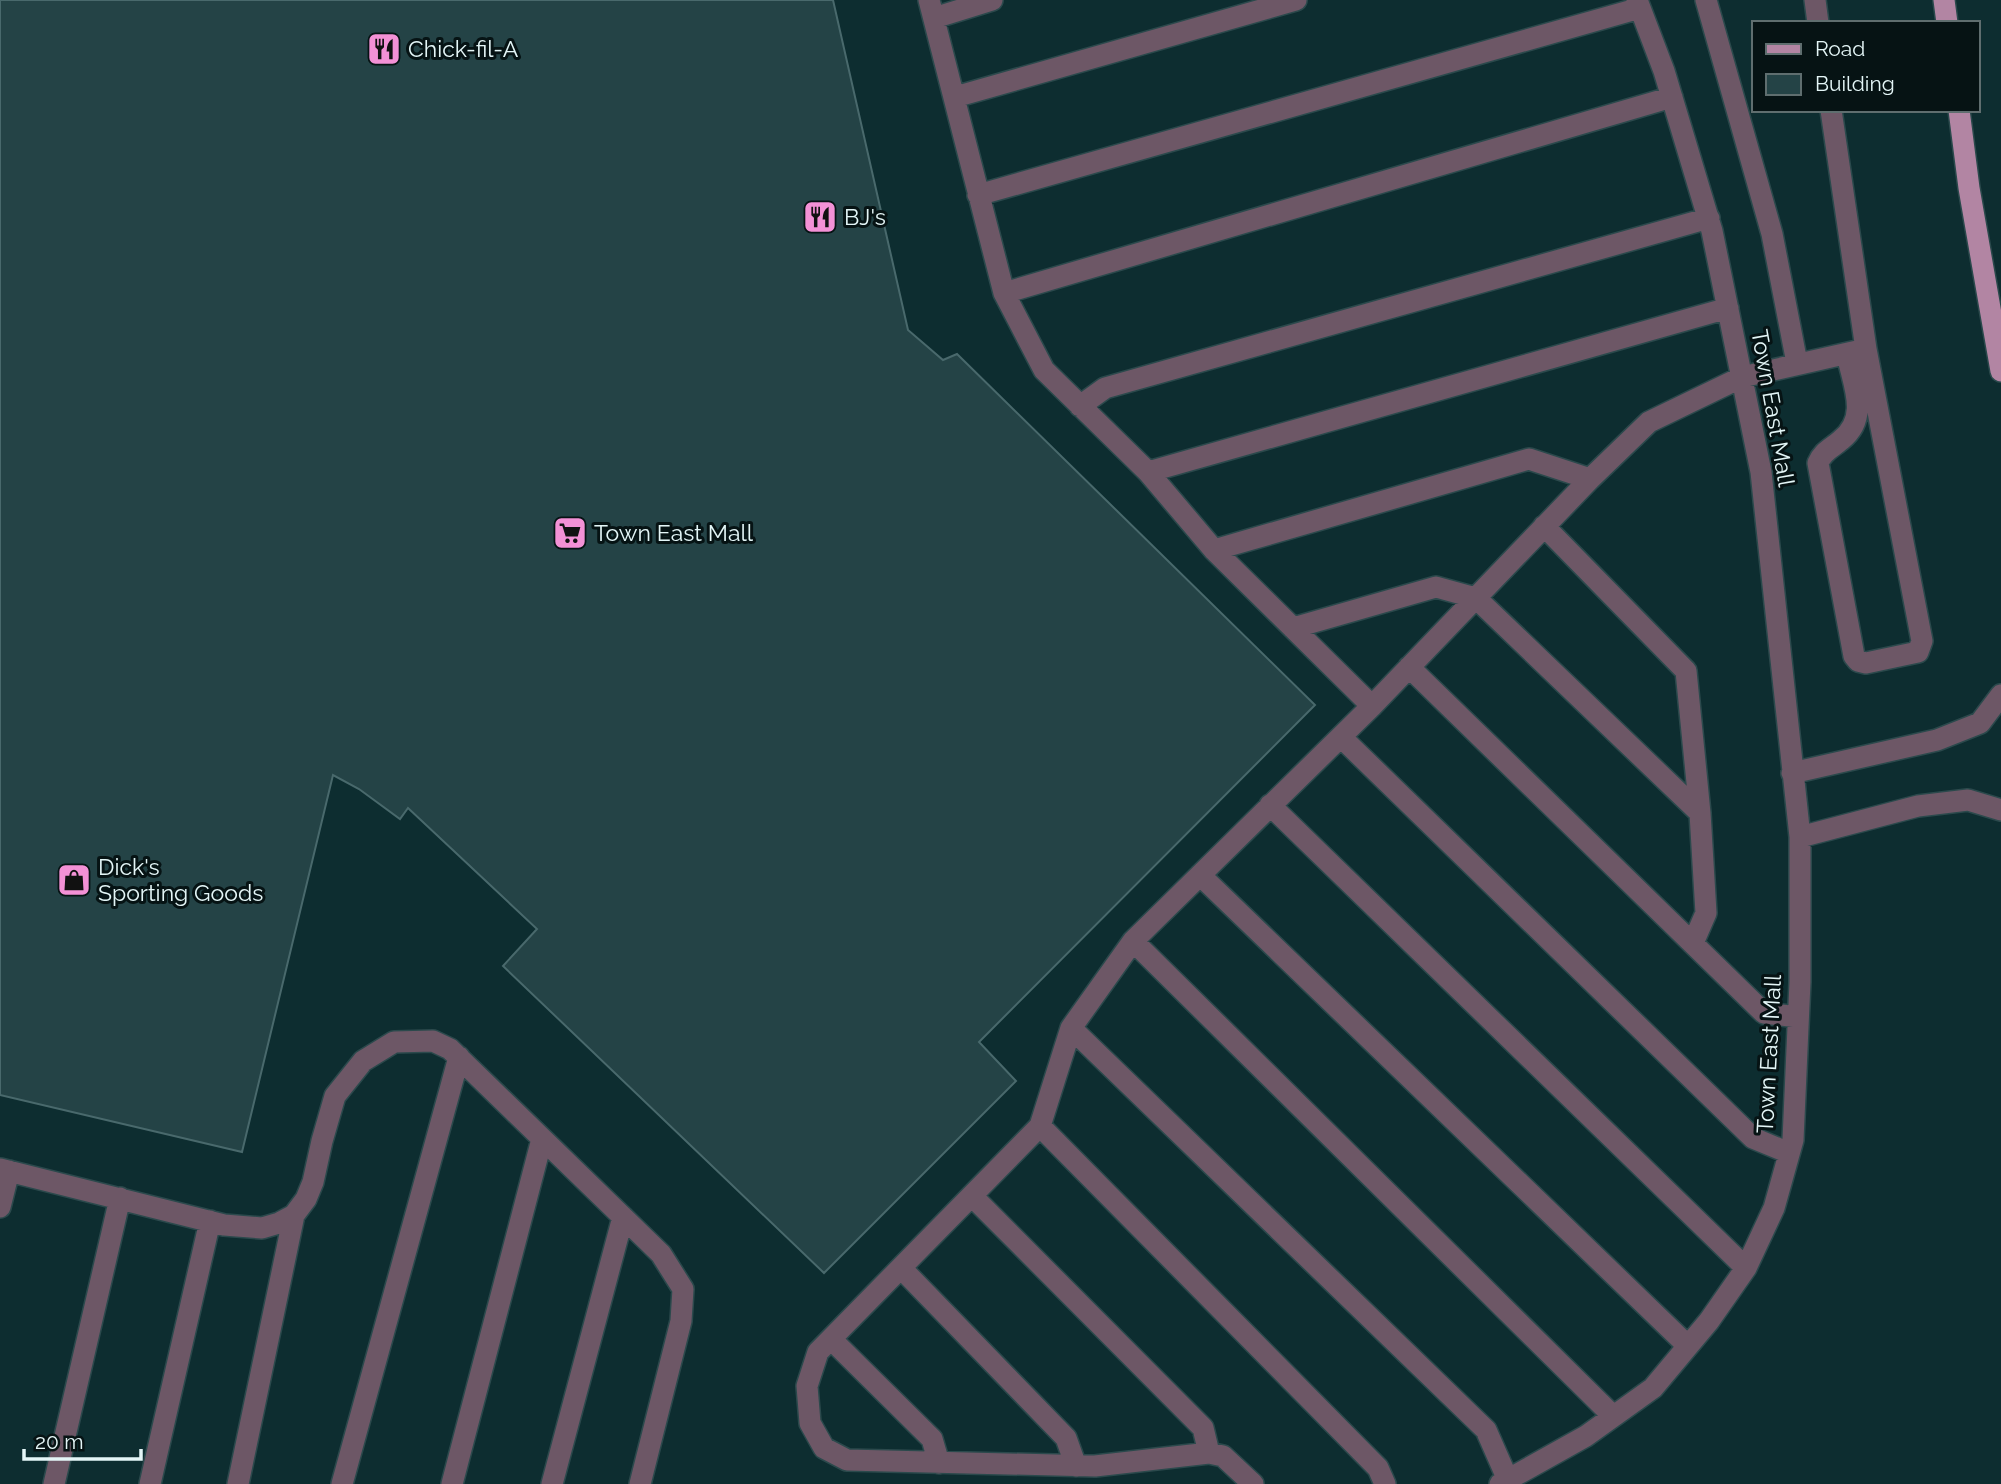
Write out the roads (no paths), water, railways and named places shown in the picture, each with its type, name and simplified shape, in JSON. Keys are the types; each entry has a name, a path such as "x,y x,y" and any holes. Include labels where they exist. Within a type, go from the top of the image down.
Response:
{"main road":[{"path":"1944,0 1947,21"},
{"path":"1959,112 1969,188 2001,371"}],"street":[{"path":"992,0 932,9 1004,293 1044,370 1148,472 1214,550 1372,706"},
{"path":"955,97 1296,0"},
{"path":"1706,0 1772,234 1797,363"},
{"path":"1815,0 1818,21"},
{"path":"978,195 1638,4"},
{"name":"Town East Mall","path":"1504,1482 1586,1436 1653,1388 1709,1321 1746,1268 1774,1208 1793,1140 1798,1017 1800,837 1761,472 1709,219 1672,97 1638,4"},
{"path":"1004,293 1672,97"},
{"path":"1831,112 1856,351 1858,415 1854,427 1821,456 1818,463 1854,656 1866,663 1918,652 1923,640 1856,351"},
{"path":"1080,406 1105,388 1709,219"},
{"path":"1148,472 1728,308"},
{"path":"1253,1484 1223,1456 1209,1453 1096,1466 847,1460 824,1448 810,1423 807,1386 818,1352 1040,1126 1071,1028 1132,942 1372,706 1590,479 1649,422 1742,377 1856,351"},
{"path":"1214,550 1530,459 1590,479"},
{"path":"1544,526 1686,671 1700,813 1706,913 1693,943"},
{"path":"1293,628 1436,587 1476,598 1700,813"},
{"path":"1409,667 1764,1013 1798,1017"},
{"path":"1793,773 1937,740 1980,723 2001,695"},
{"path":"1341,737 1753,1138 1789,1153"},
{"path":"1800,837 1930,804 1968,800 2001,810"},
{"path":"1270,805 1746,1268"},
{"path":"1200,875 1688,1346"},
{"path":"1132,942 1613,1416"},
{"path":"1071,1028 1486,1430 1504,1482"},
{"path":"0,1207 5,1170 210,1221 262,1228 279,1223 294,1214 306,1199 313,1182 335,1096 363,1060 394,1042 433,1041 450,1049 661,1254 683,1289 681,1321 640,1484"},
{"path":"342,1484 458,1057"},
{"path":"1040,1126 1378,1468 1385,1484"},
{"path":"452,1484 542,1139"},
{"path":"972,1196 1203,1429 1209,1453"},
{"path":"54,1484 120,1198"},
{"path":"238,1484 294,1214"},
{"path":"552,1484 623,1217"},
{"path":"150,1484 210,1221"},
{"path":"901,1268 1066,1438 1076,1466"},
{"path":"831,1339 932,1439 939,1463"}],"place":[{"name":"Chick-fil-A","path":"384,49"},
{"name":"BJ's","path":"820,217"},
{"name":"Town East Mall","path":"570,533"},
{"name":"Dick's Sporting Goods","path":"74,880"}]}
